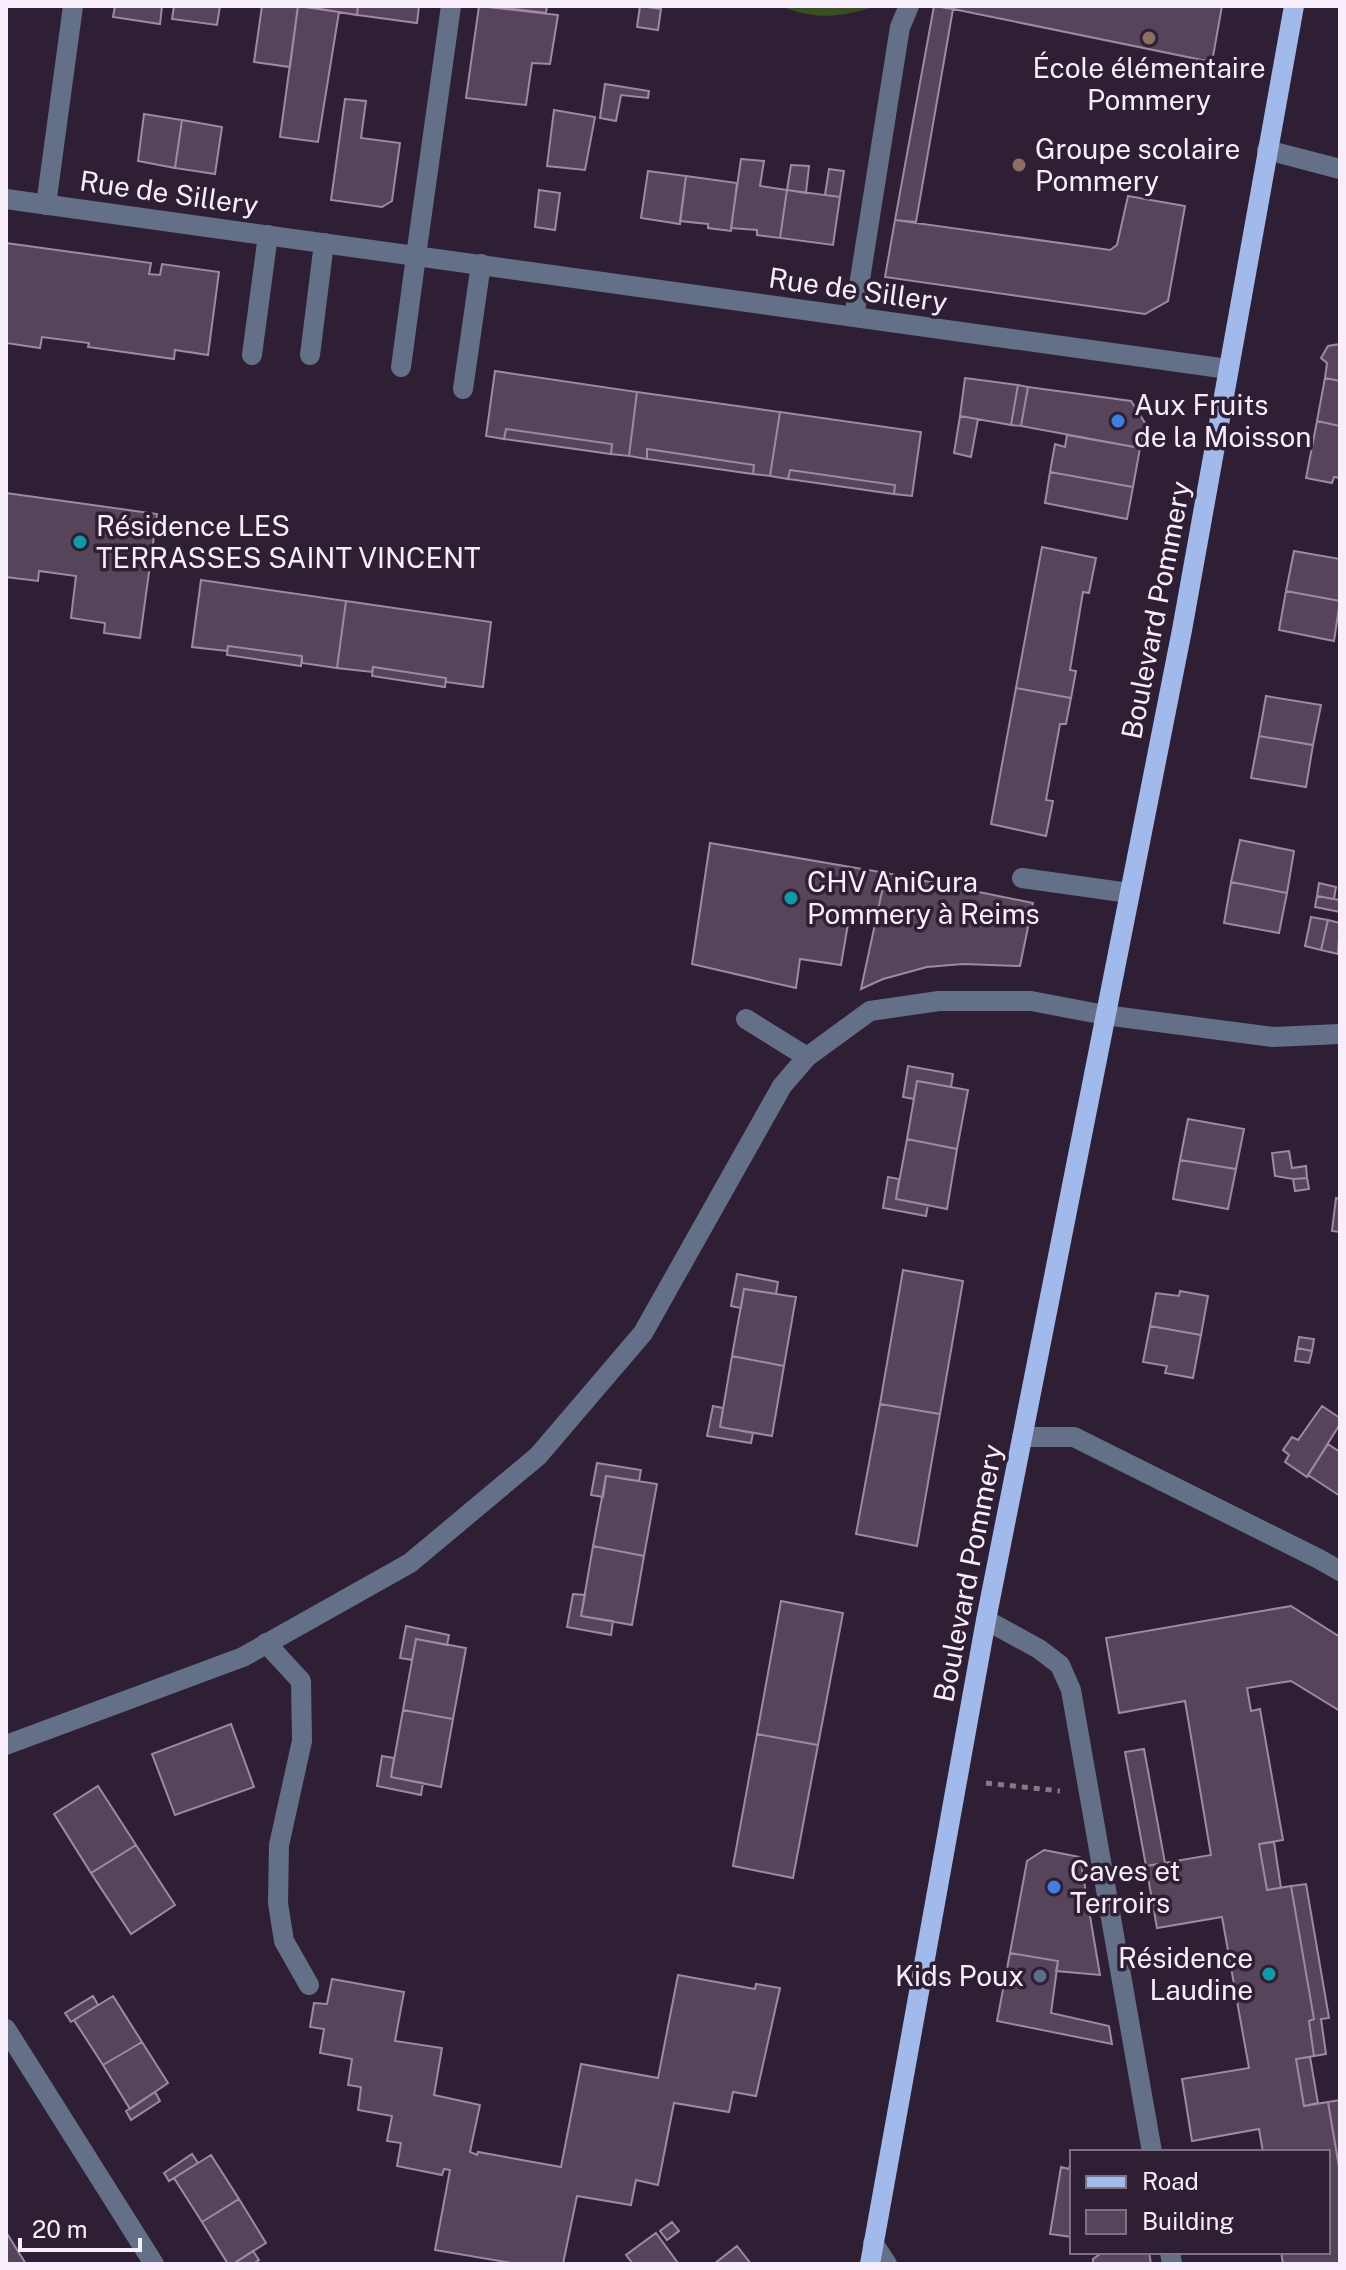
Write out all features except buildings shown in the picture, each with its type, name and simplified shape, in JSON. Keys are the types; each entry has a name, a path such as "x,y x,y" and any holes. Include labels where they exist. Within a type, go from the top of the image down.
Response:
{"main road":[{"name":"Boulevard Pommery","path":"872,2254 986,1620 1182,630 1294,6"}],"street":[{"path":"46,205 73,6"},
{"path":"401,367 451,6"},
{"path":"854,317 900,27 909,6"},
{"path":"1267,150 1340,169"},
{"name":"Rue de Sillery","path":"6,199 1228,369"},
{"path":"252,355 268,235"},
{"path":"310,355 324,243"},
{"path":"463,389 481,264"},
{"path":"1022,878 1129,893"},
{"path":"6,1745 243,1657 410,1563 538,1456 643,1333 782,1086 807,1057 870,1011 939,1001 1031,1001 1105,1015 1273,1037 1340,1034"},
{"path":"746,1019 807,1057"},
{"path":"1022,1437 1074,1437 1340,1571"},
{"path":"986,1620 1039,1649 1060,1665 1071,1690 1152,2150"},
{"path":"266,1643 301,1681 302,1741 279,1845 278,1903 284,1941 309,1985"},
{"path":"6,2029 154,2264"},
{"path":"872,2254 887,2264"}],"path":[{"path":"957,1780 1064,1791"}],"green space":[{"path":"780,6 878,6 829,16 806,14"}],"place":[{"name":"École élémentaire Pommery","path":"1149,38"},
{"name":"Groupe scolaire Pommery","path":"1019,165"},
{"name":"Aux Fruits de la Moisson","path":"1118,421"},
{"name":"Résidence LES TERRASSES SAINT VINCENT","path":"80,542"},
{"name":"CHV AniCura Pommery à Reims","path":"791,898"},
{"name":"Caves et Terroirs","path":"1054,1887"},
{"name":"Résidence Laudine","path":"1269,1974"},
{"name":"Kids Poux","path":"1040,1976"}]}
